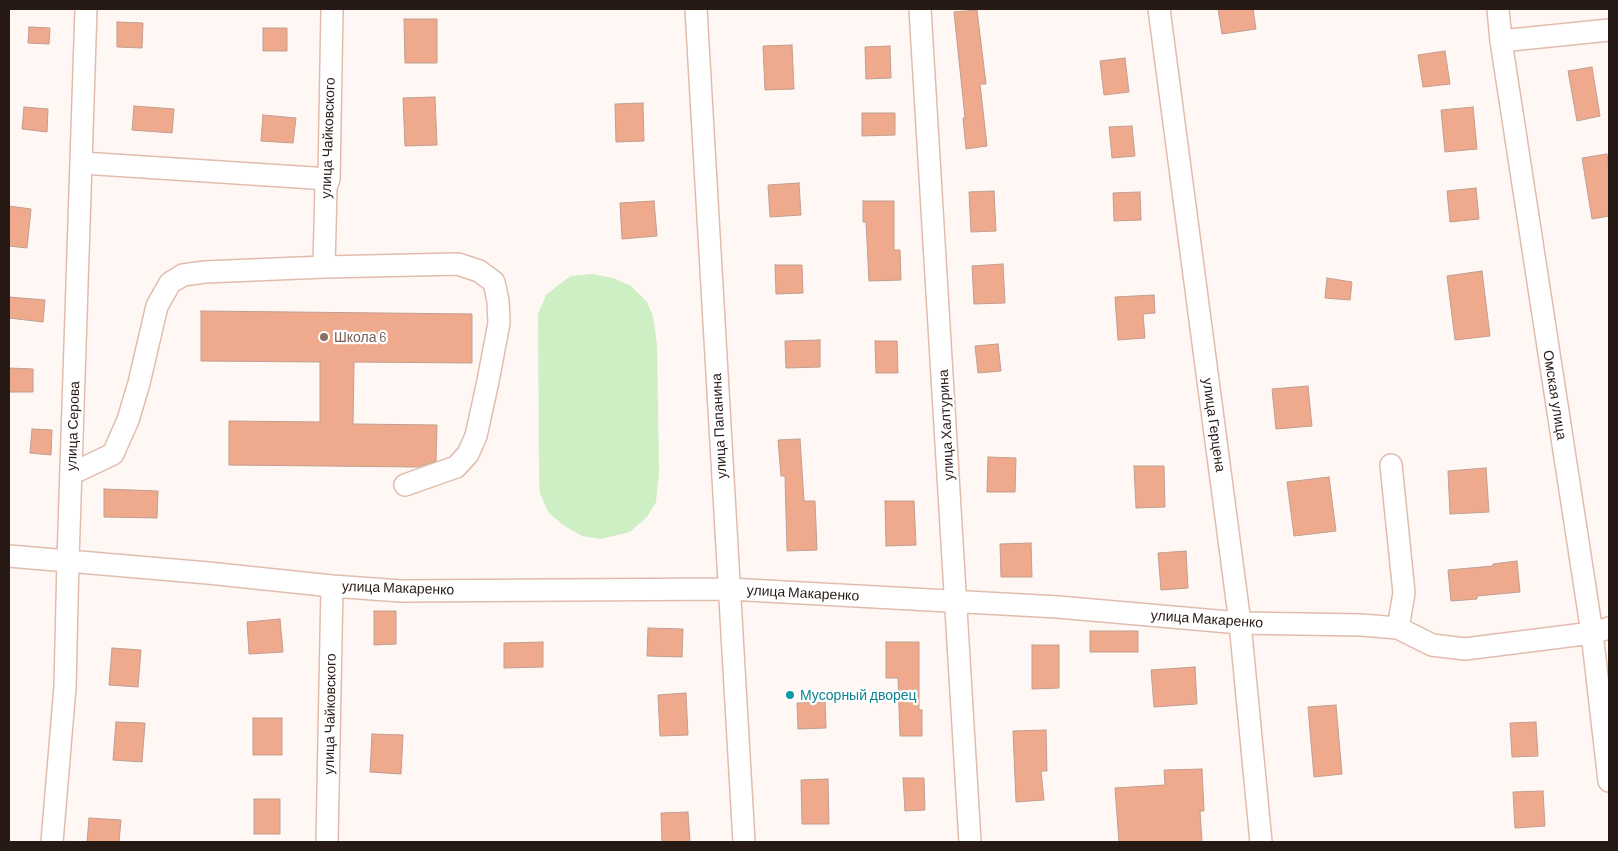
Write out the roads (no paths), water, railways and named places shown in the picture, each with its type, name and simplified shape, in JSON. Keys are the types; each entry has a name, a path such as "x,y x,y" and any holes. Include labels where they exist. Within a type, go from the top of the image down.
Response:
{"street":[{"name":"улица Серова","path":"52,842 65,687 86,9"},
{"name":"улица Чайковского","path":"324,267 326,187 329,179 332,9"},
{"name":"улица Папанина","path":"696,9 744,842"},
{"name":"улица Халтурина","path":"920,9 970,842"},
{"name":"улица Герцена","path":"1159,9 1240,623 1261,842"},
{"name":"Омская улица","path":"1498,9 1501,41 1601,630 1609,781"},
{"path":"1501,41 1609,30"},
{"path":"82,163 329,179"},
{"path":"71,474 113,454 128,420 139,383 157,306 170,284 183,276 205,272 458,264 479,271 494,282 498,301 499,324 476,436 468,454 456,468 405,485"},
{"path":"1391,465 1404,593 1398,628"},
{"name":"улица Макаренко","path":"9,556 401,591 729,589 1058,607 1240,623 1361,624 1398,628 1432,645 1465,650 1601,630"},
{"name":"улица Чайковского","path":"327,842 332,586"}],"place":[{"name":"Школа 6","path":"324,337"},
{"name":"Мусорный дворец","path":"790,695"}]}
